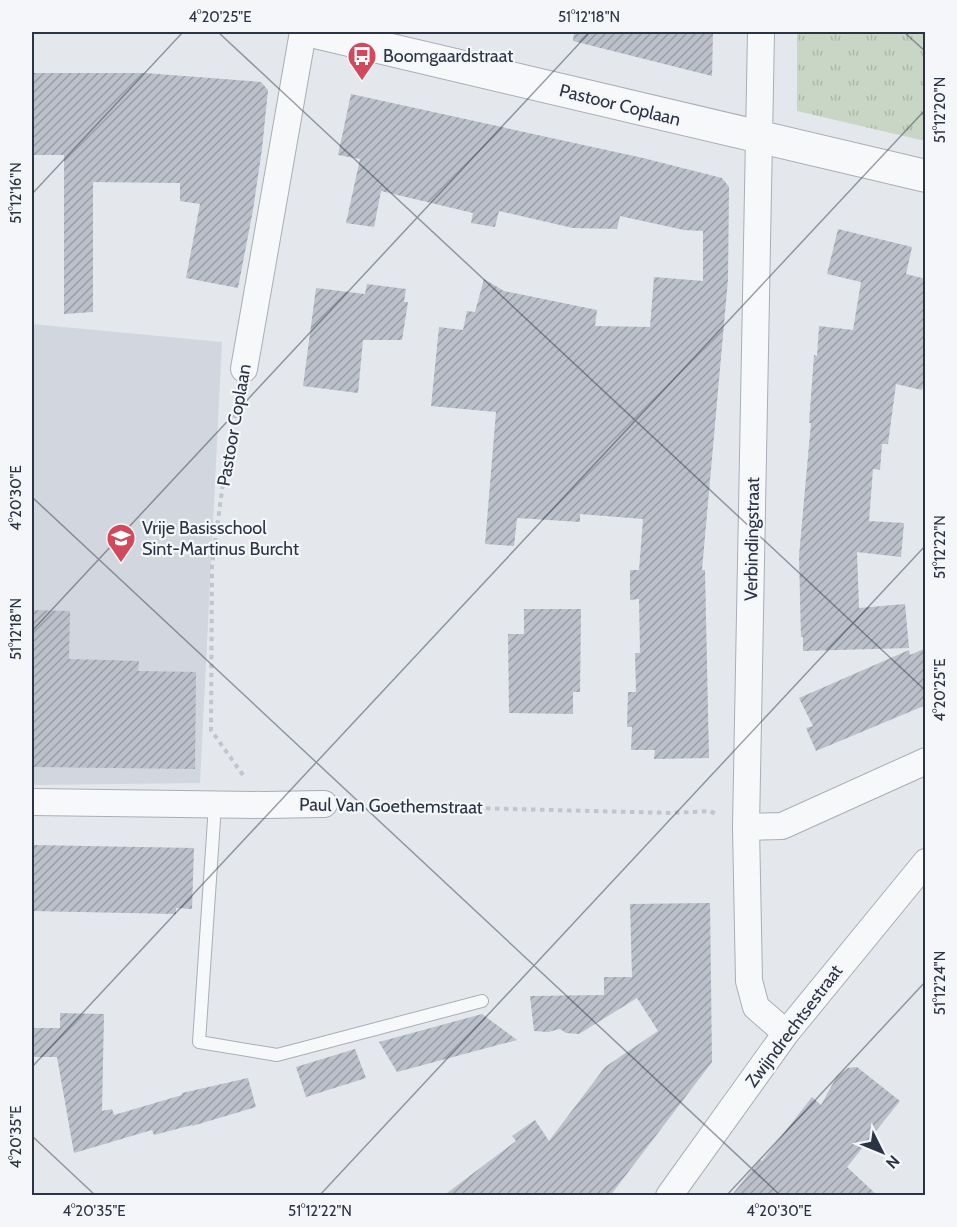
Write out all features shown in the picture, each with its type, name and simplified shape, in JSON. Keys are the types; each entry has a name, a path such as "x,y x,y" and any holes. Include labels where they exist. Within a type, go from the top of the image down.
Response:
{"street":[{"name":"Pastoor Coplaan","path":"244,369 316,32 926,176"},
{"name":"Verbindingstraat","path":"761,32 746,827 749,981 756,1007 786,1033"},
{"path":"746,827 782,826 926,761"},
{"name":"Paul Van Goethemstraat","path":"32,802 324,804"},
{"name":"Zwijndrechtsestraat","path":"669,1196 786,1033 926,862"}],"lane":[{"path":"215,805 199,1042 277,1055 482,1001"}],"path":[{"name":"Pastoor Coplaan","path":"244,369 224,475 212,566 211,730 264,805"},
{"name":"Paul Van Goethemstraat","path":"324,804 710,812 746,827"}],"shaded area":[{"name":"Vrije Basisschool Sint-Martinus Burcht","path":"32,324 222,342 200,783 32,785"}],"green space":[{"path":"797,32 925,32 925,141 797,111"}],"building":[{"path":"574,32 713,32 712,76 573,41"},
{"path":"32,73 145,73 261,82 268,90 262,149 238,288 186,278 200,204 180,201 180,183 93,182 93,312 64,314 64,155 32,155"},
{"path":"351,94 643,158 722,178 729,187 728,279 702,570 705,570 709,758 654,759 655,750 631,750 632,727 627,727 628,692 636,692 635,653 640,653 639,599 630,600 630,570 639,570 643,519 580,514 580,522 517,518 514,546 485,544 496,412 431,406 439,327 463,330 467,311 475,312 484,279 504,291 597,310 595,326 650,327 654,277 703,281 703,231 684,230 620,216 617,229 573,228 499,211 495,227 471,223 473,213 381,191 374,227 346,223 360,159 338,155"},
{"path":"838,229 912,247 906,274 926,279 926,376 922,390 896,384 888,444 882,444 880,470 873,469 869,521 904,523 901,557 857,552 859,608 905,604 909,648 803,651 799,556 811,423 809,423 814,355 817,356 819,326 853,330 861,282 827,274"},
{"path":"367,284 406,289 404,302 408,302 402,340 363,340 358,393 303,386 316,288 365,294"},
{"path":"524,609 581,609 580,692 573,692 573,714 509,713 508,634 524,634"},
{"path":"32,610 70,611 69,659 139,661 138,671 196,672 195,769 32,767"},
{"path":"926,648 926,705 816,751 806,728 813,726 799,698 909,650 910,655"},
{"path":"32,845 194,848 192,909 176,908 176,914 32,911"},
{"path":"710,903 712,1062 610,1196 443,1196 516,1141 512,1136 535,1120 549,1141 605,1067 658,1031 637,998 579,1034 566,1033 560,1029 548,1032 534,1031 530,996 604,995 604,977 632,977 630,904"},
{"path":"60,1013 104,1014 102,1111 112,1109 114,1115 182,1095 182,1093 248,1078 256,1107 154,1135 152,1130 74,1153 57,1057 32,1057 32,1028 60,1028"},
{"path":"482,1014 517,1040 397,1072 379,1042"},
{"path":"355,1049 366,1078 306,1097 296,1067"},
{"path":"857,1067 900,1101 847,1167 878,1196 731,1196 760,1160 762,1161 812,1097 821,1105 837,1076 848,1068"}],"place":[{"name":"Boomgaardstraat","path":"362,82"},
{"name":"Vrije Basisschool Sint-Martinus Burcht","path":"121,564"}]}
